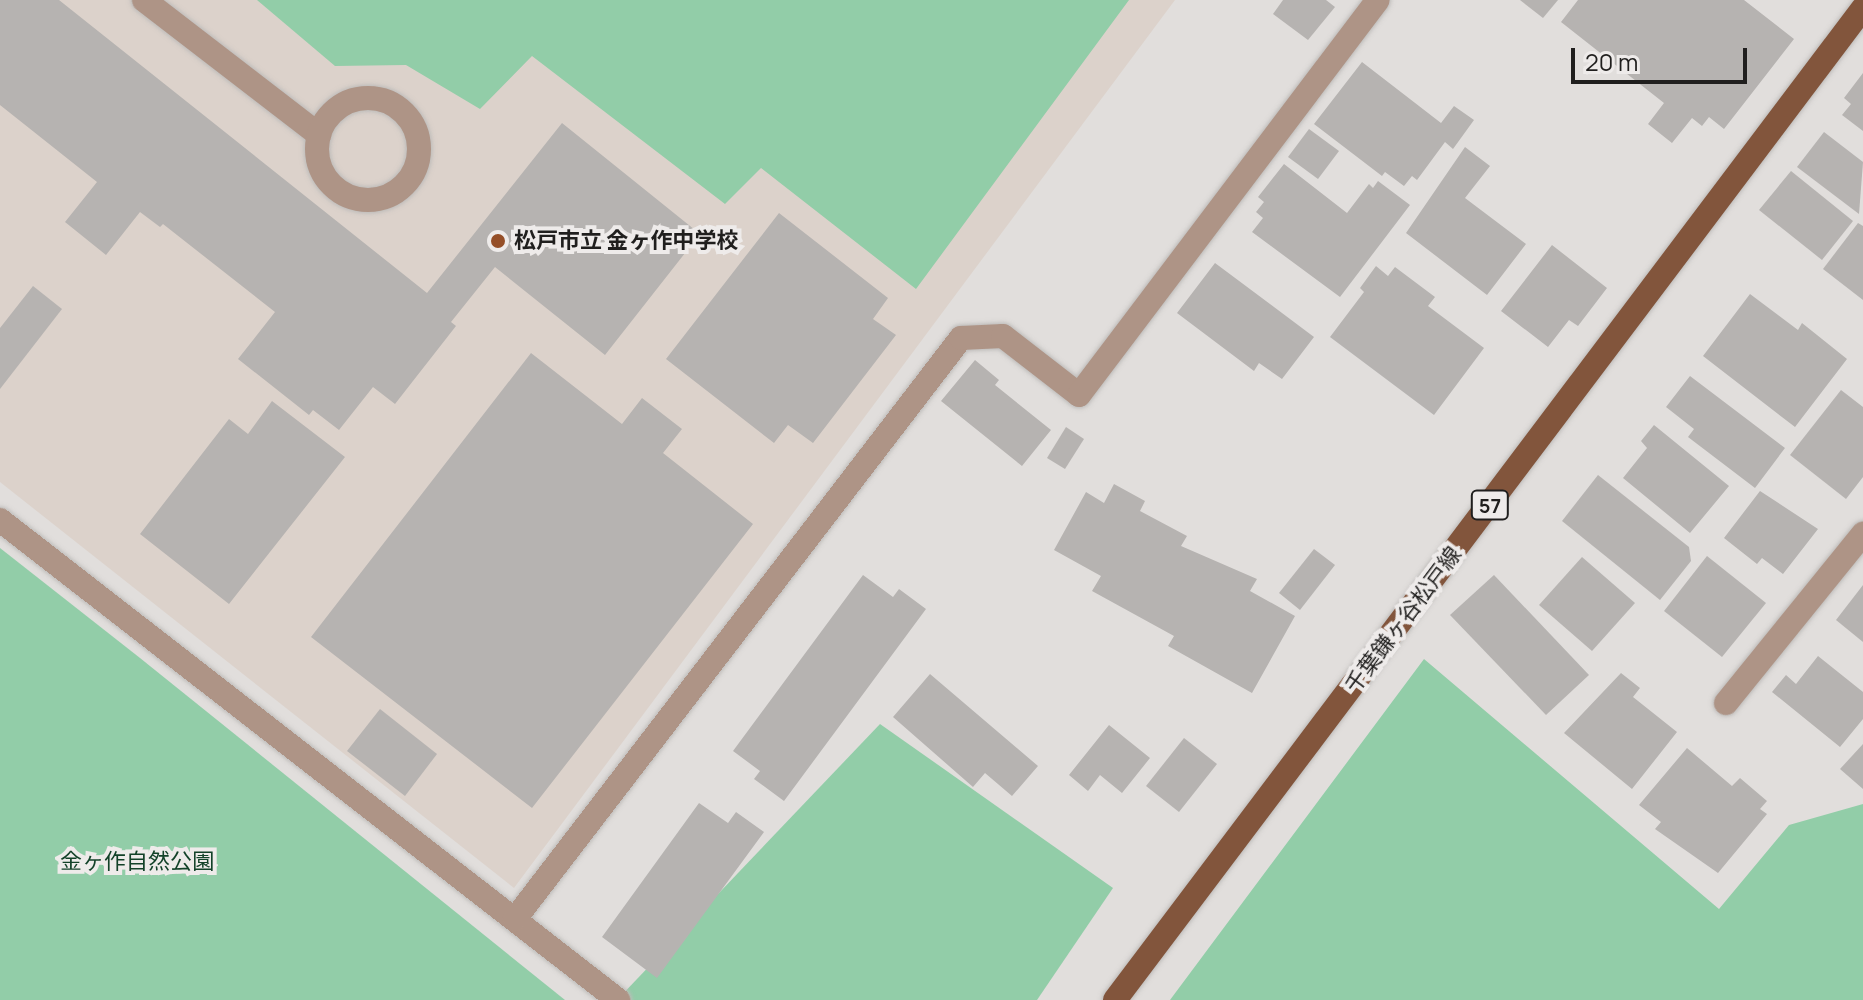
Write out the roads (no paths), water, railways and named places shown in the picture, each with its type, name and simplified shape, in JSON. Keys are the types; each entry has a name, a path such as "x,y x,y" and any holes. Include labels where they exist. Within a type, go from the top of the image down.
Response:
{"main road":[{"name":"千葉鎌ヶ谷松戸線","path":"1115,1000 1863,8"}],"street":[{"path":"144,0 319,135"},
{"path":"515,919 961,338 1003,336 1079,395 1378,0"},
{"path":"373,98 408,117 419,144 419,161 398,192 376,200 350,197 320,166 319,135 334,111 373,98"},
{"path":"0,520 618,1000"},
{"path":"1726,703 1863,534"}],"place":[{"name":"松戸市立 金ヶ作中学校","path":"498,241"}],"park label":[{"name":"金ヶ作自然公園","path":"137,862"}]}
